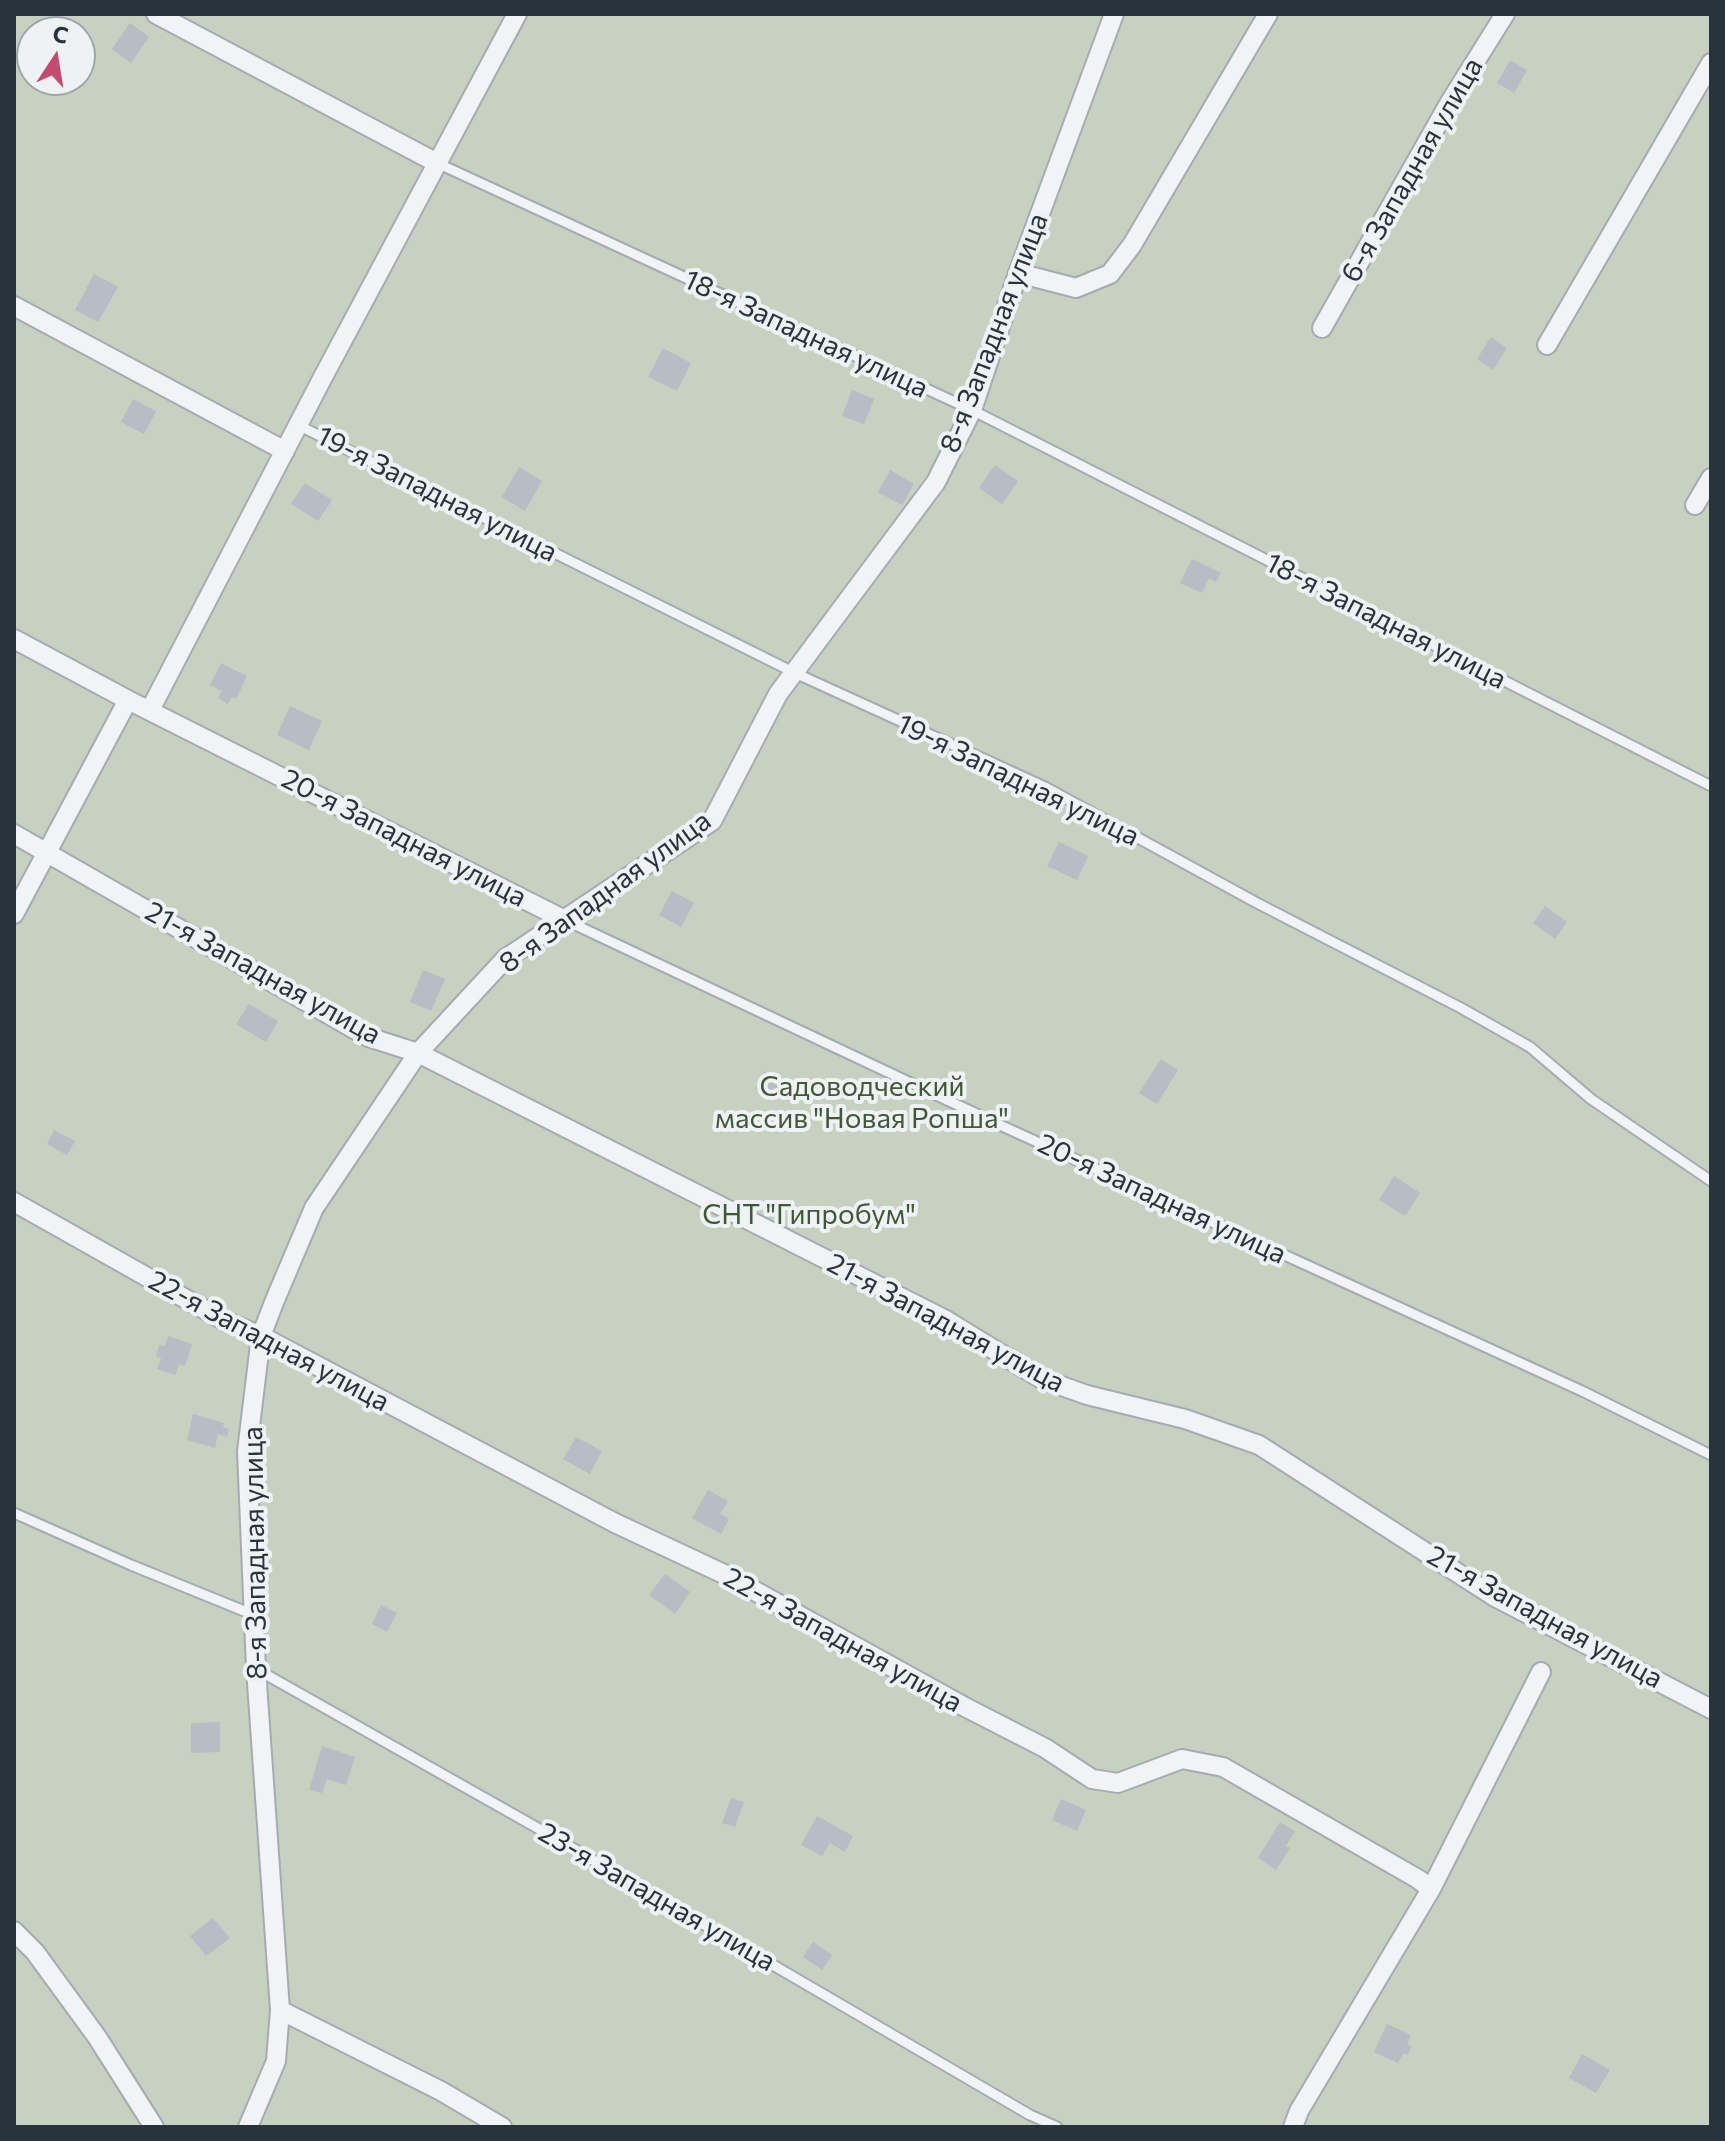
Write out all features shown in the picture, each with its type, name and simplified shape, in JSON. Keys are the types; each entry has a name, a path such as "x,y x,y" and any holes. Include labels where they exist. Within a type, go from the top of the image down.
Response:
{"street":[{"name":"18-я Западная улица","path":"156,14 437,163"},
{"path":"150,710 517,14"},
{"name":"8-я Западная улица","path":"248,2127 276,2061 280,2010 256,1669 247,1451 261,1336 314,1208 418,1053 505,959 712,821 778,694 936,482 972,410 1018,273 1114,14"},
{"path":"1018,273 1076,288 1110,274 1132,245 1268,14"},
{"name":"6-я Западная улица","path":"1322,328 1450,102 1505,14"},
{"path":"1547,345 1711,63"},
{"name":"19-я Западная улица","path":"14,306 285,451"},
{"path":"1695,505 1711,478"},
{"name":"20-я Западная улица","path":"14,639 128,700 565,920"},
{"path":"14,914 128,700"},
{"name":"21-я Западная улица","path":"14,834 368,1037 418,1053 944,1319 1042,1379 1087,1395 1185,1419 1259,1445 1495,1597 1711,1709"},
{"name":"22-я Западная улица","path":"14,1202 225,1321 261,1336 615,1523 726,1575 1045,1748 1092,1779 1118,1783 1182,1759 1223,1767 1431,1889"},
{"path":"1293,2127 1299,2111 1431,1889 1541,1672"},
{"path":"14,1931 35,1952 97,2037 154,2127"},
{"path":"280,2010 441,2091 502,2127"}],"lane":[{"name":"18-я Западная улица","path":"437,163 972,410 1711,786"},
{"name":"19-я Западная улица","path":"298,425 795,673 1045,787 1257,903 1461,1008 1530,1047 1591,1099 1711,1181"},
{"name":"20-я Западная улица","path":"565,920 1015,1132 1582,1391 1711,1455"},
{"path":"14,1513 254,1615"},
{"name":"23-я Западная улица","path":"256,1669 564,1843 1030,2115 1057,2127"}],"green space":[{"name":"Садоводческий массив \"Новая Ропша\"","path":"14,14 1711,14 1711,2127 14,2127"}],"building":[{"path":"130,23 149,37 131,63 112,49"},
{"path":"1510,60 1527,70 1514,93 1497,83"},
{"path":"94,274 118,287 98,322 75,310"},
{"path":"1491,337 1507,348 1493,370 1477,359"},
{"path":"663,348 691,363 677,391 648,377"},
{"path":"852,390 874,399 864,424 842,416"},
{"path":"133,399 156,411 144,434 121,422"},
{"path":"995,465 1018,481 1002,504 979,488"},
{"path":"519,467 542,481 525,511 502,497"},
{"path":"890,470 914,484 902,505 878,492"},
{"path":"305,483 332,500 318,521 291,504"},
{"path":"1192,559 1221,573 1216,582 1209,578 1202,593 1180,583"},
{"path":"221,663 247,676 236,699 232,697 228,704 218,698 222,691 210,685"},
{"path":"290,706 322,721 309,750 277,735"},
{"path":"1059,842 1088,856 1077,880 1047,866"},
{"path":"672,891 694,903 681,927 659,915"},
{"path":"1545,906 1567,922 1555,939 1533,923"},
{"path":"423,970 445,979 431,1011 410,1002"},
{"path":"249,1004 278,1021 266,1042 236,1024"},
{"path":"1161,1059 1178,1070 1157,1104 1139,1093"},
{"path":"764,1071 799,1089 791,1103 775,1094 773,1099 755,1089"},
{"path":"54,1130 75,1141 67,1155 47,1144"},
{"path":"1394,1176 1420,1193 1405,1216 1379,1200"},
{"path":"168,1336 192,1344 185,1366 179,1364 175,1375 157,1369 161,1358 156,1356 159,1345 165,1346"},
{"path":"193,1414 224,1423 223,1427 229,1429 227,1437 218,1434 215,1448 187,1440"},
{"path":"576,1437 602,1451 590,1474 563,1459"},
{"path":"708,1490 728,1501 720,1514 729,1519 721,1534 692,1518"},
{"path":"665,1574 690,1592 675,1614 649,1595"},
{"path":"381,1605 397,1613 387,1632 372,1624"},
{"path":"220,1722 220,1752 191,1753 191,1723"},
{"path":"322,1746 355,1757 346,1785 327,1779 322,1793 309,1790"},
{"path":"731,1798 744,1802 735,1827 722,1823"},
{"path":"1061,1799 1086,1810 1077,1831 1052,1820"},
{"path":"817,1816 853,1836 845,1852 830,1843 822,1856 801,1845"},
{"path":"1280,1822 1295,1831 1286,1846 1290,1848 1276,1870 1258,1858"},
{"path":"213,1918 230,1938 206,1956 190,1936"},
{"path":"813,1942 832,1955 822,1970 803,1957"},
{"path":"1387,2024 1411,2035 1407,2044 1412,2046 1408,2055 1403,2053 1398,2063 1374,2052"},
{"path":"1582,2054 1610,2070 1596,2093 1569,2078"}],"park label":[{"name":"СНТ \"Гипробум\"","path":"809,1215"}]}
